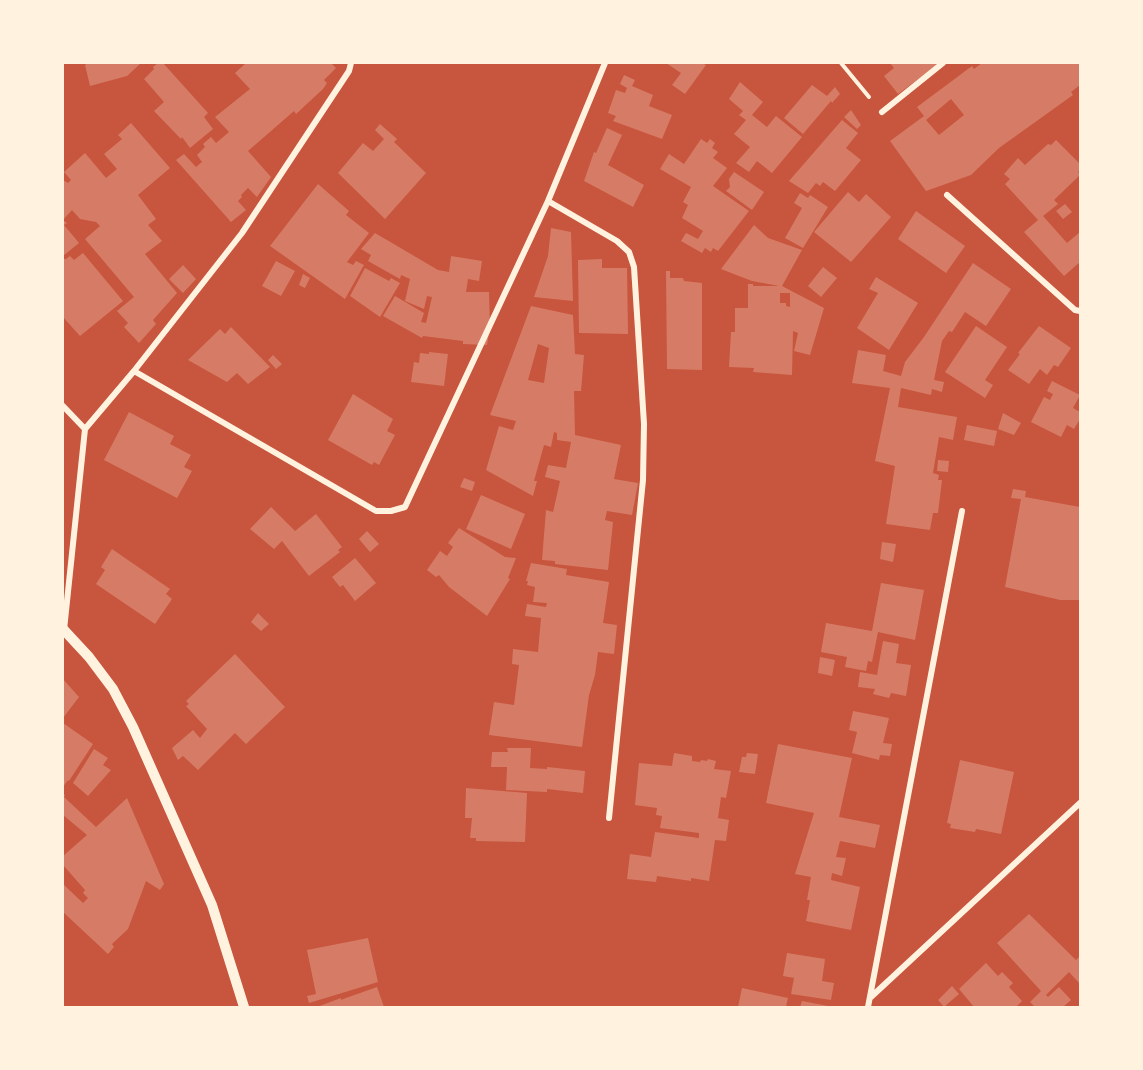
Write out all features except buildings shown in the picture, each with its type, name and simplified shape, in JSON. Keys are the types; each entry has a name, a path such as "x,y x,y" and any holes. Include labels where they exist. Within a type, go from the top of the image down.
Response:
{"street":[{"path":"244,1007 212,905 133,727 113,689 89,657 64,630 85,429 134,371 242,233 350,71 351,63"},
{"path":"134,371 376,511 391,512 405,507 548,201 605,63"},
{"path":"882,112 943,63"},
{"path":"947,195 1075,310 1080,311"},
{"path":"548,201 617,241 628,252 634,267 644,424 643,480 609,818"},
{"path":"63,406 85,429"},
{"path":"868,1007 962,511"},
{"path":"870,997 1080,803"}],"path":[{"path":"841,63 882,112"}]}
